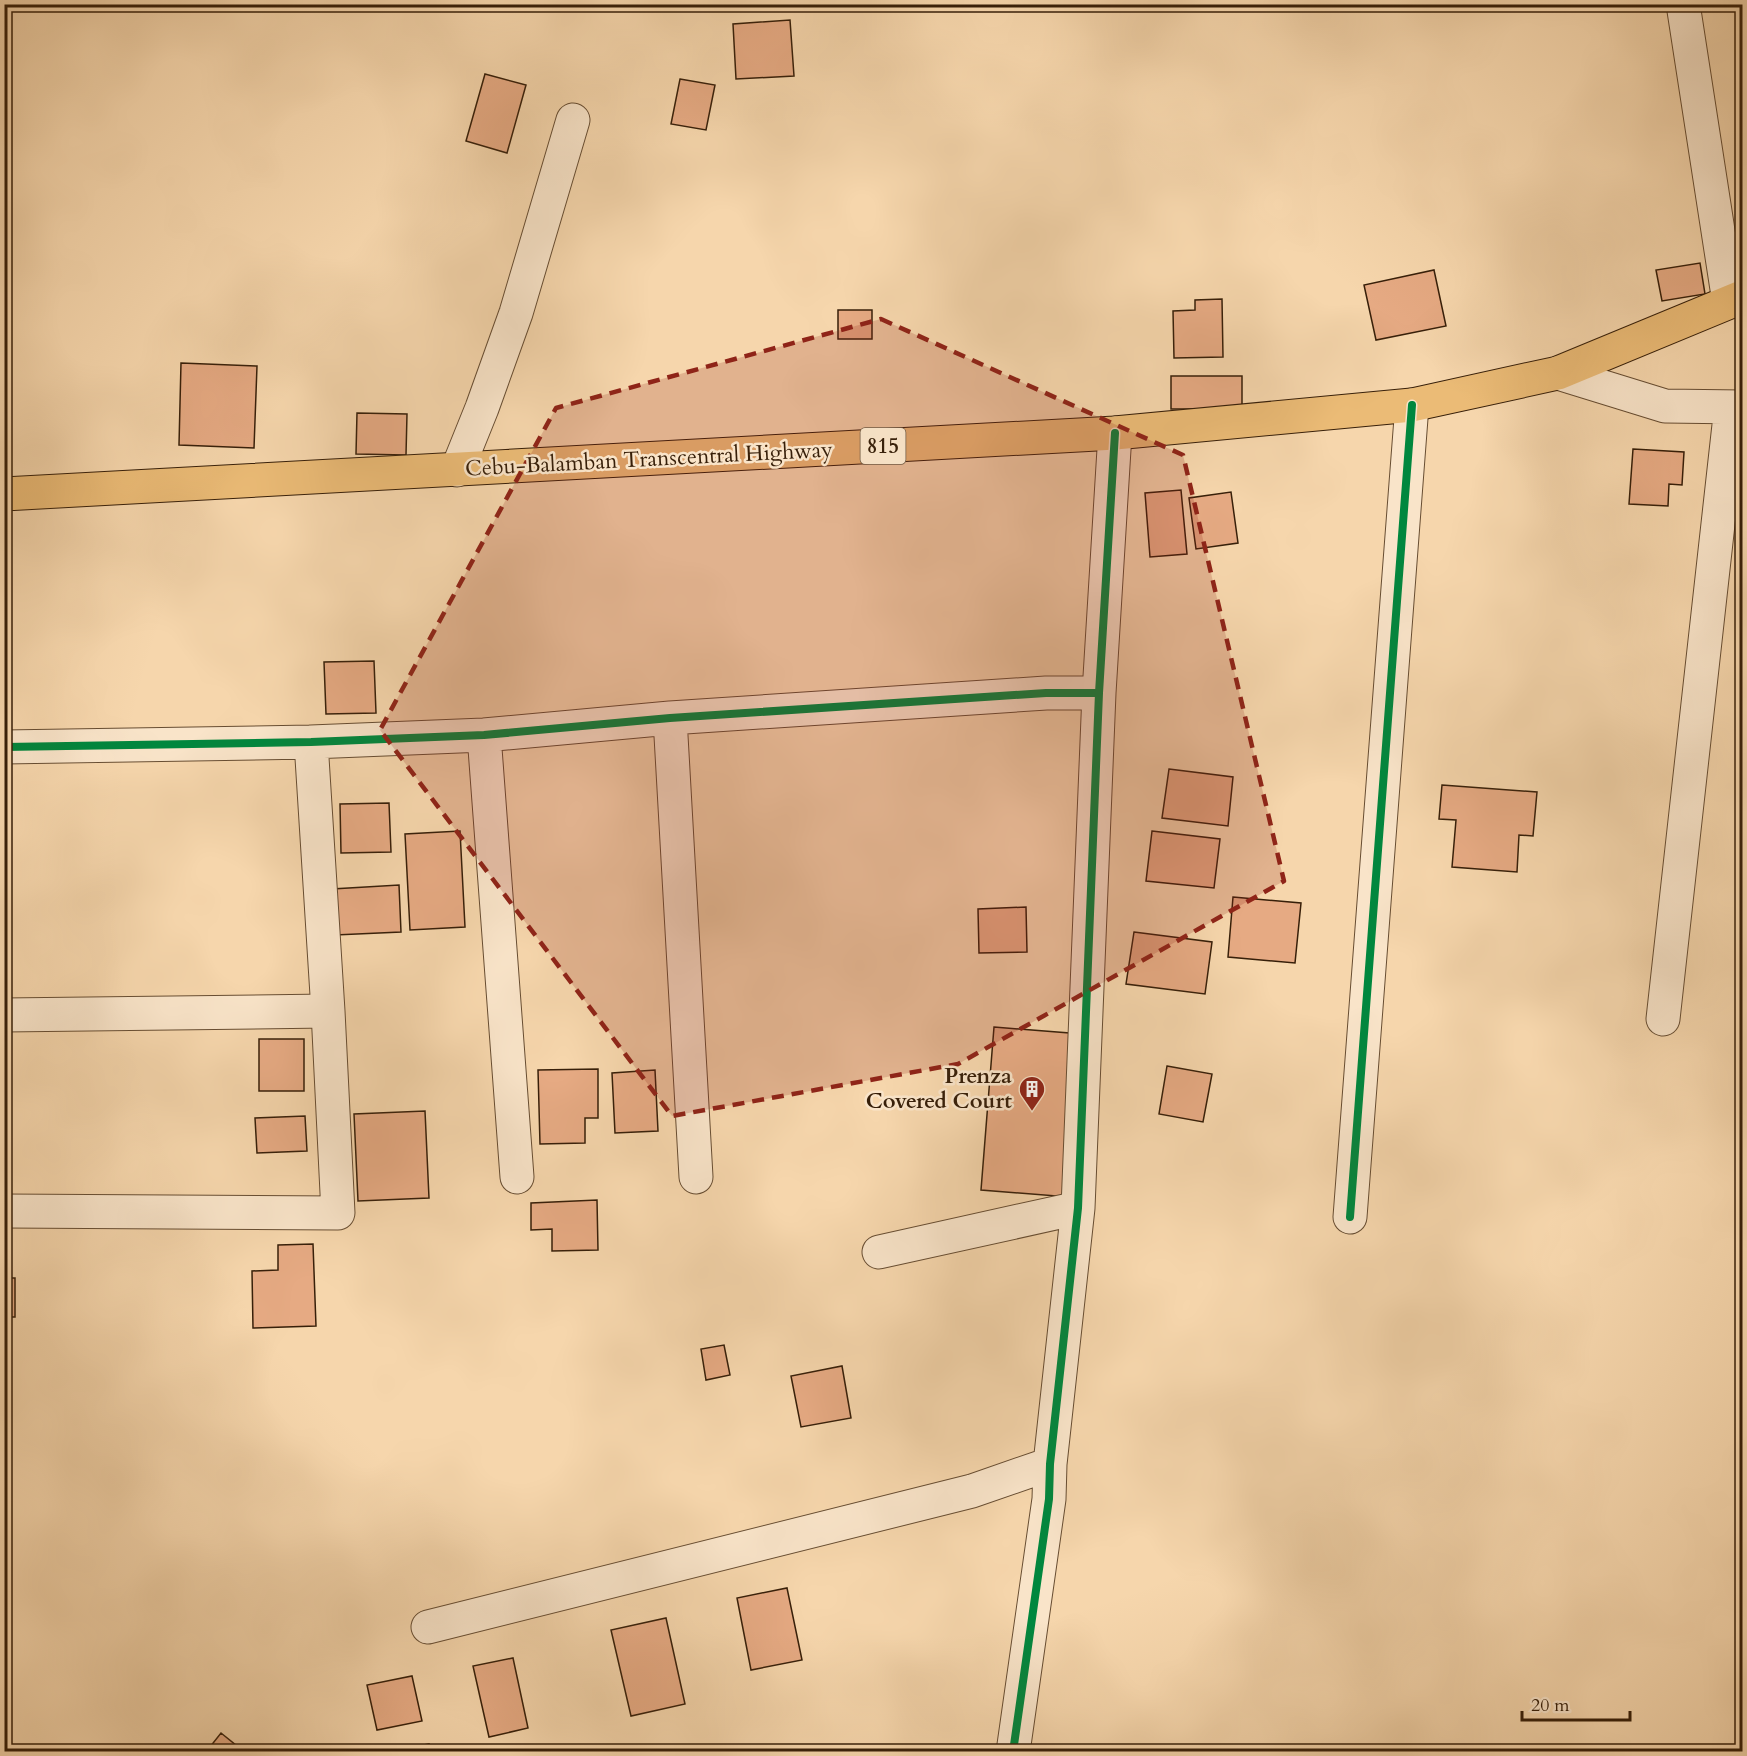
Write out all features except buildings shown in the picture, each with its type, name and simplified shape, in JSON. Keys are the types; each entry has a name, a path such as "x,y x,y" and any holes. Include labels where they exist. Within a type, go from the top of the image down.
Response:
{"main road":[{"name":"Cebu-Balamban Transcentral Highway","path":"4,494 1115,433 1412,405 1558,373 1736,300"}],"street":[{"path":"1683,4 1736,300"},
{"path":"457,470 516,313 573,120"},
{"path":"1558,373 1665,406 1737,407 1663,1018"},
{"path":"1350,1217 1412,405"},
{"path":"1013,1752 1049,1498 1050,1464 1078,1208 1099,693 1115,433"},
{"path":"4,747 311,742 484,735 670,718 1046,693 1099,693"},
{"path":"670,718 696,1177"},
{"path":"484,735 517,1177"},
{"path":"4,1211 338,1213 311,742"},
{"path":"4,1015 328,1011"},
{"path":"879,1252 1078,1208"},
{"path":"428,1627 972,1491 1050,1464"}],"highlighted area":[{"path":"881,319 1183,455 1284,881 958,1064 672,1116 380,730 556,408"}],"cycle path":[{"path":"1350,1217 1412,405"},
{"path":"4,747 311,742 484,735 670,718 1046,693 1099,693 1115,433"},
{"path":"1013,1752 1049,1499 1050,1464 1078,1208 1099,693"}],"place":[{"name":"Prenza Covered Court","path":"1032,1112"}]}
